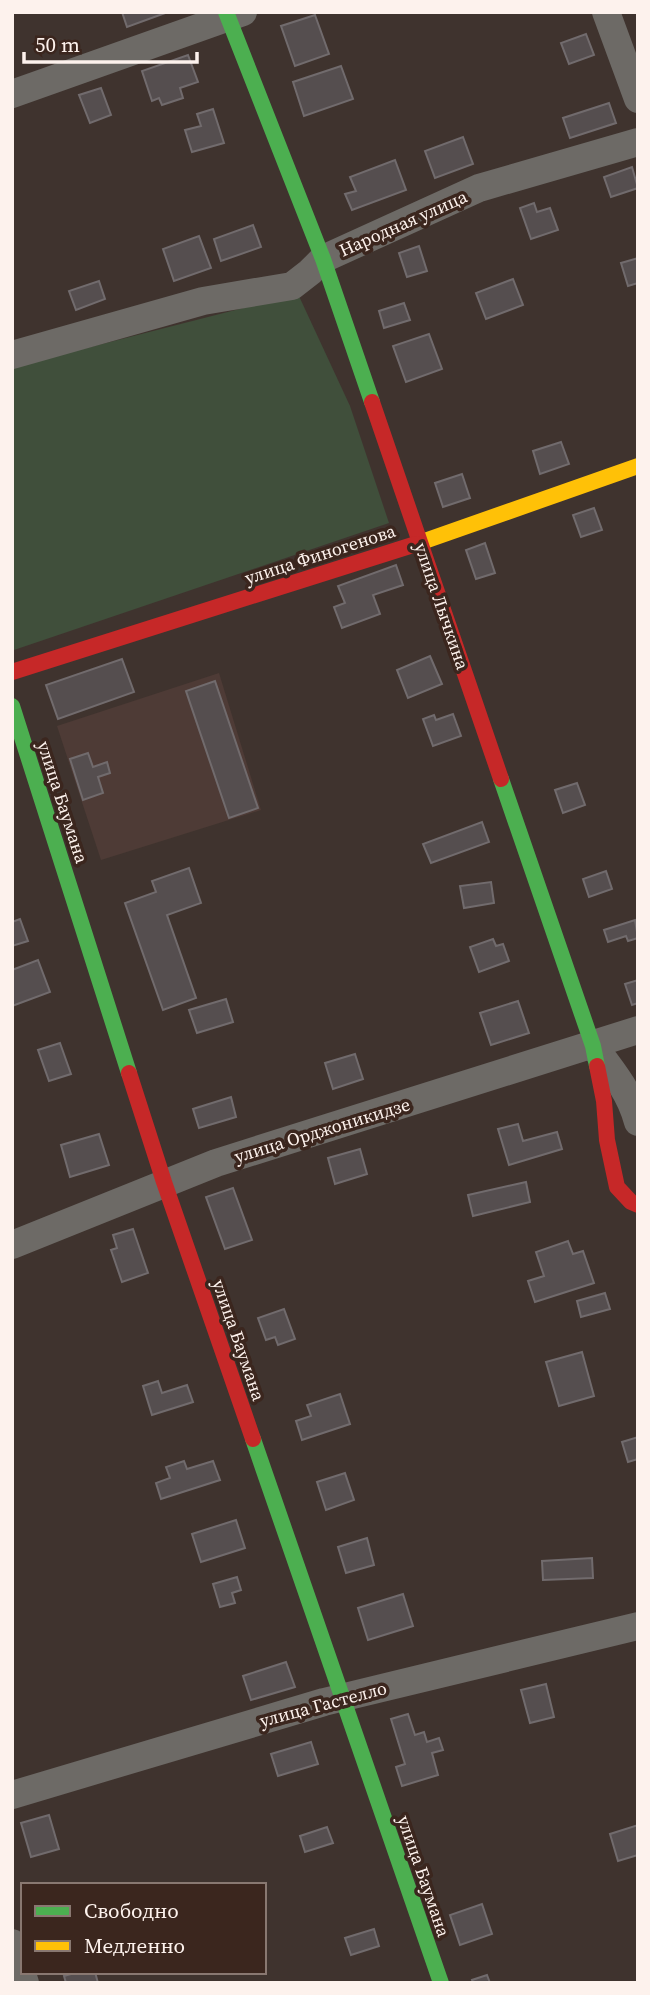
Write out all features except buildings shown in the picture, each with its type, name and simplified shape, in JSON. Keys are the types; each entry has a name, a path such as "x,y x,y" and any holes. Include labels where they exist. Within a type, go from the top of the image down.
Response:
{"street":[{"path":"606,12 638,99"},
{"path":"12,94 232,14"},
{"name":"улица Лычкина","path":"232,14 323,259 593,1046 617,1187 631,1202 638,1205"},
{"name":"Народная улица","path":"12,355 203,301 292,286 323,259 479,188 638,142"},
{"name":"улица Финогенова","path":"12,672 420,542 638,466"},
{"name":"улица Баумана","path":"12,706 164,1182 441,1983"},
{"name":"улица Орджоникидзе","path":"12,1245 216,1163 638,1030"},
{"name":"улица Лычкина","path":"593,1046 616,1075 638,1122"},
{"name":"улица Гастелло","path":"12,1795 342,1697 638,1626"},
{"path":"12,1943 21,1971"}],"shaded area":[{"path":"219,673 261,810 101,860 57,726"}],"green space":[{"path":"298,294 350,406 389,523 14,650 12,367"}],"traffic: fast":[{"path":"226,12 323,259 372,402"},
{"path":"12,706 129,1073"},
{"path":"501,779 593,1046 597,1066"},
{"path":"253,1439 441,1983"}],"traffic: slow":[{"path":"416,544 638,466"}],"traffic: jam":[{"path":"372,402 501,779"},
{"path":"12,672 416,544"},
{"path":"597,1066 604,1101 607,1140 617,1187 631,1202 638,1205"},
{"path":"129,1073 253,1439"}]}
